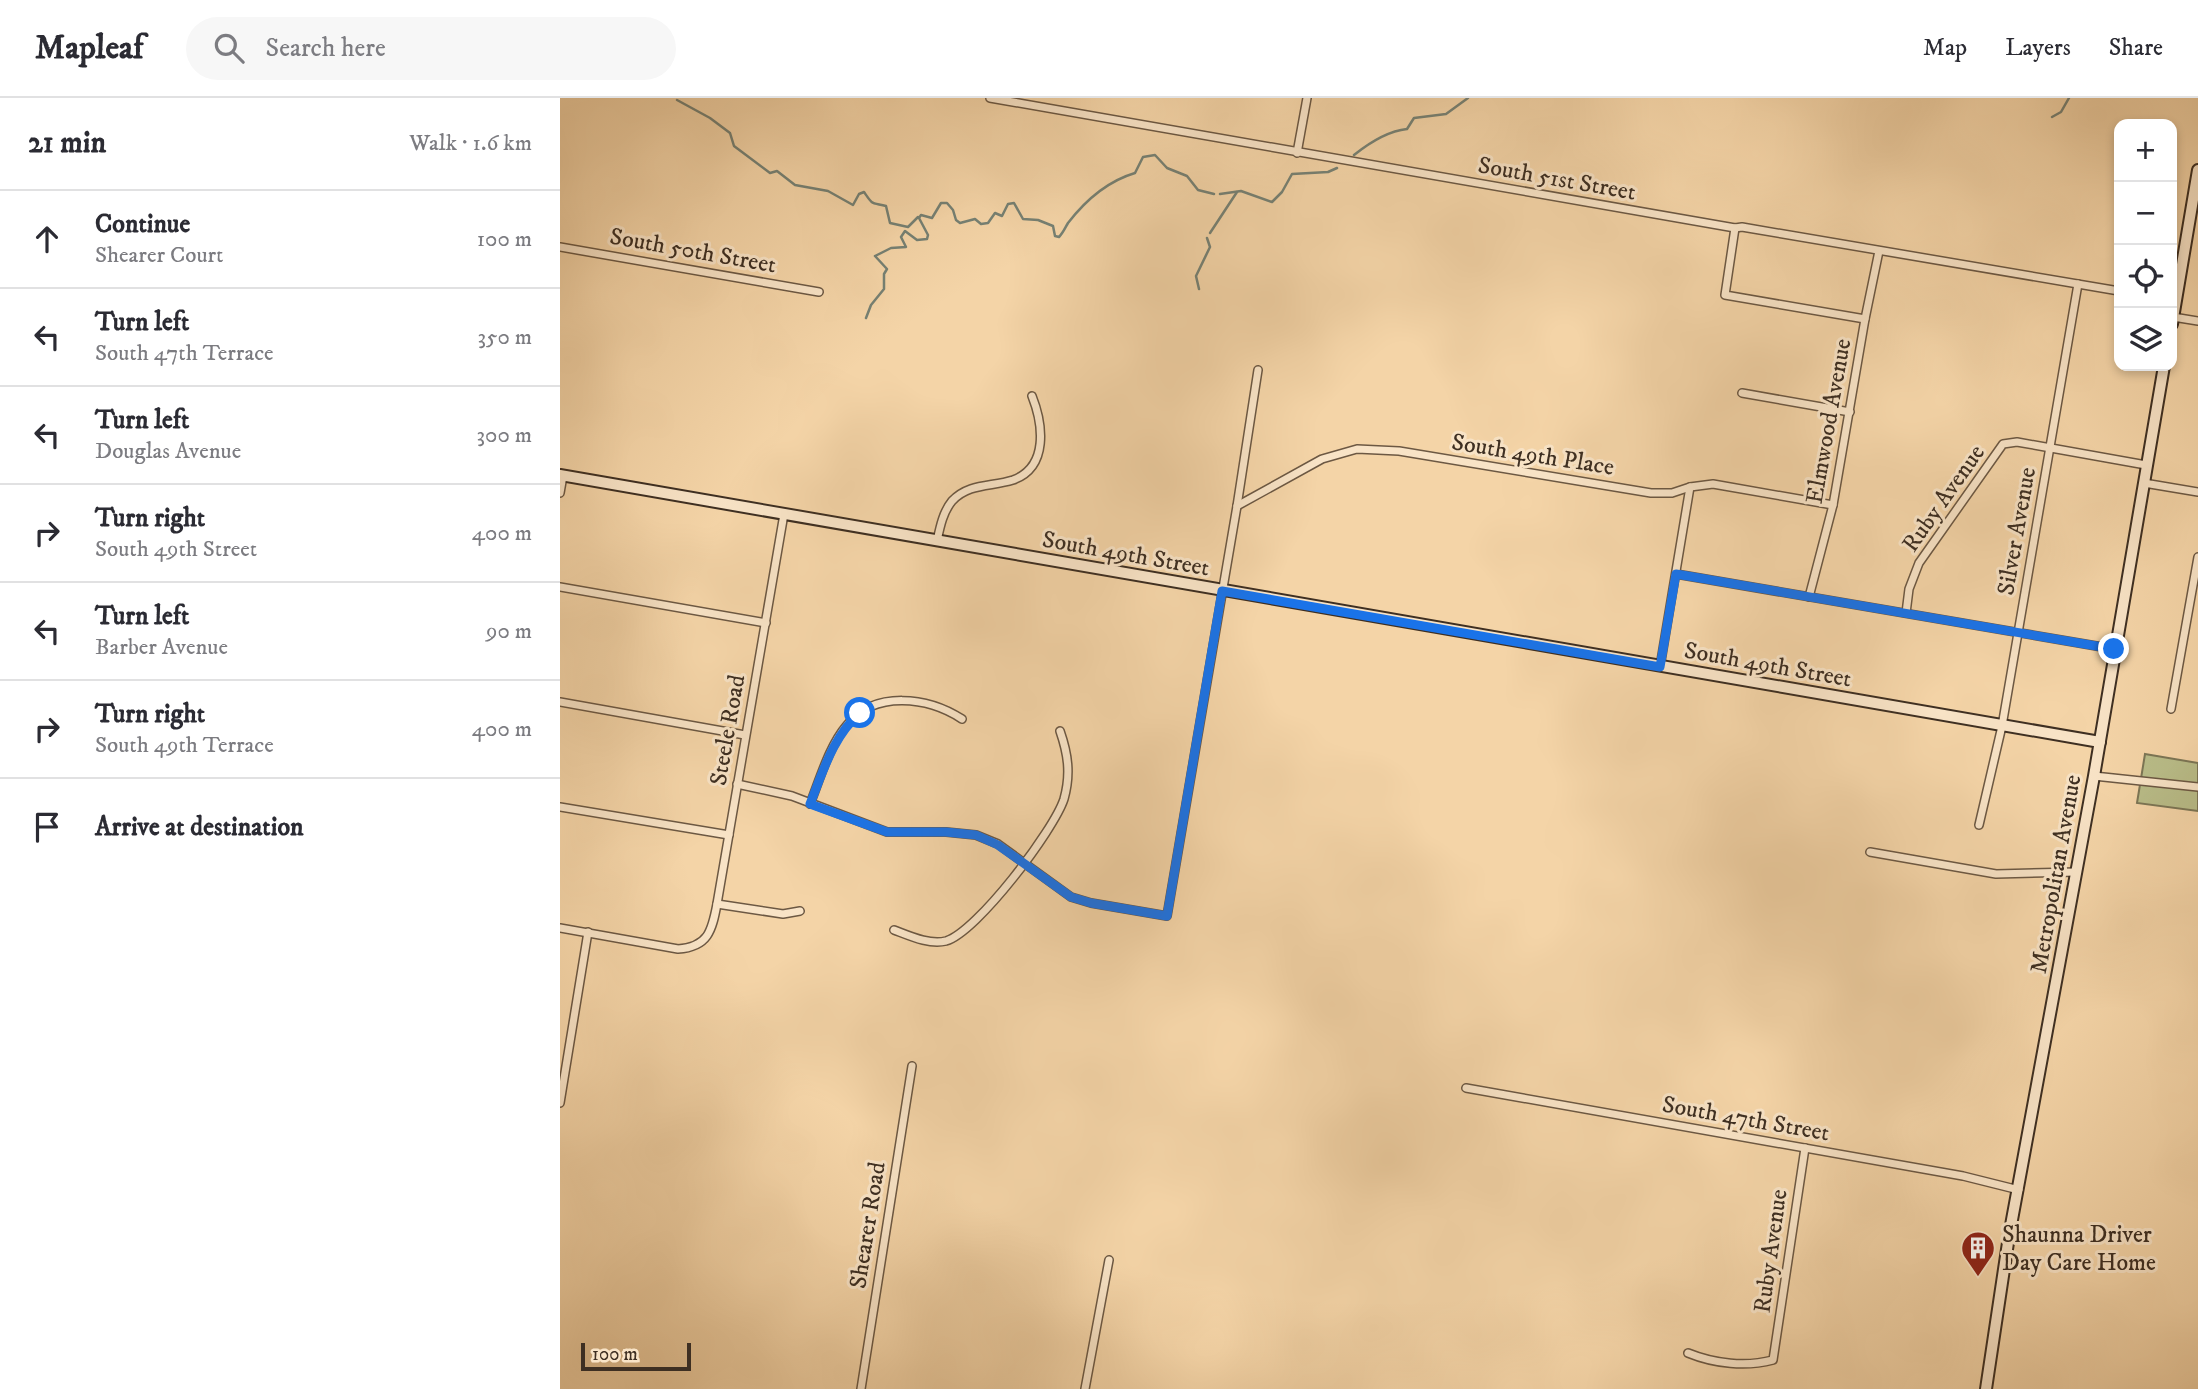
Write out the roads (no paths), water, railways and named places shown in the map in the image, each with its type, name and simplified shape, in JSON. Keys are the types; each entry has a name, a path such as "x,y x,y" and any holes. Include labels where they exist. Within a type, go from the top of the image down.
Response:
{"street":[{"name":"South 51st Street","path":"990,98 1735,228 1742,227 2114,290"},
{"path":"1297,153 1307,98"},
{"path":"2177,285 2198,170"},
{"path":"1735,228 1725,295 1866,318"},
{"name":"South 50th Street","path":"560,247 819,292"},
{"name":"Elmwood Avenue","path":"1809,597 1833,505 1880,251"},
{"name":"Silver Avenue","path":"1979,825 2002,726 2078,284"},
{"path":"2177,321 2198,321"},
{"path":"737,784 792,796 887,832 976,835 998,845 1071,897 1167,916 1258,370"},
{"name":"Metropolitan Avenue","path":"1986,1389 2009,1236 2094,776 2163,371"},
{"path":"1742,393 1850,412"},
{"path":"937,541 945,512 960,494 974,487 1014,480 1032,467 1040,452 1041,432 1040,415 1032,396"},
{"name":"Ruby Avenue","path":"1906,613 1909,589 1919,563 2003,444 2017,442 2050,448"},
{"path":"2050,448 2146,465"},
{"name":"South 49th Place","path":"1237,506 1322,460 1357,449 1399,451 1651,492 1672,492 1713,484 1833,505"},
{"path":"560,493 561,475"},
{"name":"South 49th Street","path":"561,475 2100,742"},
{"path":"2144,483 2198,492"},
{"path":"1660,667 1690,487"},
{"name":"Steele Road","path":"588,932 678,949 695,947 709,934 717,904 784,514"},
{"path":"2171,709 2198,557"},
{"path":"1676,574 2114,649"},
{"path":"560,587 766,623"},
{"path":"810,804 846,725 860,713 888,702 905,699 949,710 962,719"},
{"path":"560,702 745,735"},
{"path":"894,930 917,939 946,941 979,918 1024,863 1049,827 1064,797 1069,768 1068,755 1060,731"},
{"path":"2094,776 2198,787"},
{"path":"560,807 729,835"},
{"path":"1870,852 1996,874 2076,872"},
{"path":"717,904 783,914 800,911"},
{"path":"560,928 588,932 560,1103"},
{"name":"Shearer Road","path":"861,1389 912,1066"},
{"name":"South 47th Street","path":"1466,1088 1963,1176 2019,1190"},
{"name":"Ruby Avenue","path":"1688,1353 1701,1358 1746,1365 1773,1360 1805,1148"},
{"path":"1085,1389 1109,1260"}],"waterway":[{"path":"1354,155 1379,138 1407,129 1414,118 1446,114 1468,98"},
{"path":"2052,117 2061,112 2069,98"},
{"path":"677,100 710,118 730,133 734,146 770,173 777,171 795,185 828,191 853,205 859,194 864,192 872,202 886,206 890,223 908,227 918,217"},
{"path":"866,318 871,305 884,289 884,274 887,269 875,256 891,248 906,247 901,237 905,231 917,240 927,239 928,235 919,218 921,215 932,218 941,203 947,203 960,223 975,219 981,224 988,223 995,213 1002,216 1008,204 1014,203 1023,219 1038,220 1053,226 1055,236 1059,237 1090,200 1106,187 1135,173 1143,157 1155,155 1167,168 1187,176 1198,190 1214,194"},
{"path":"1220,194 1241,191 1272,202 1282,192 1292,174 1328,172 1337,168"},
{"path":"1210,233 1237,192"},
{"path":"1199,289 1196,276 1210,247 1207,238"}],"place":[{"name":"Shaunna Driver Day Care Home","path":"1978,1278"}]}
